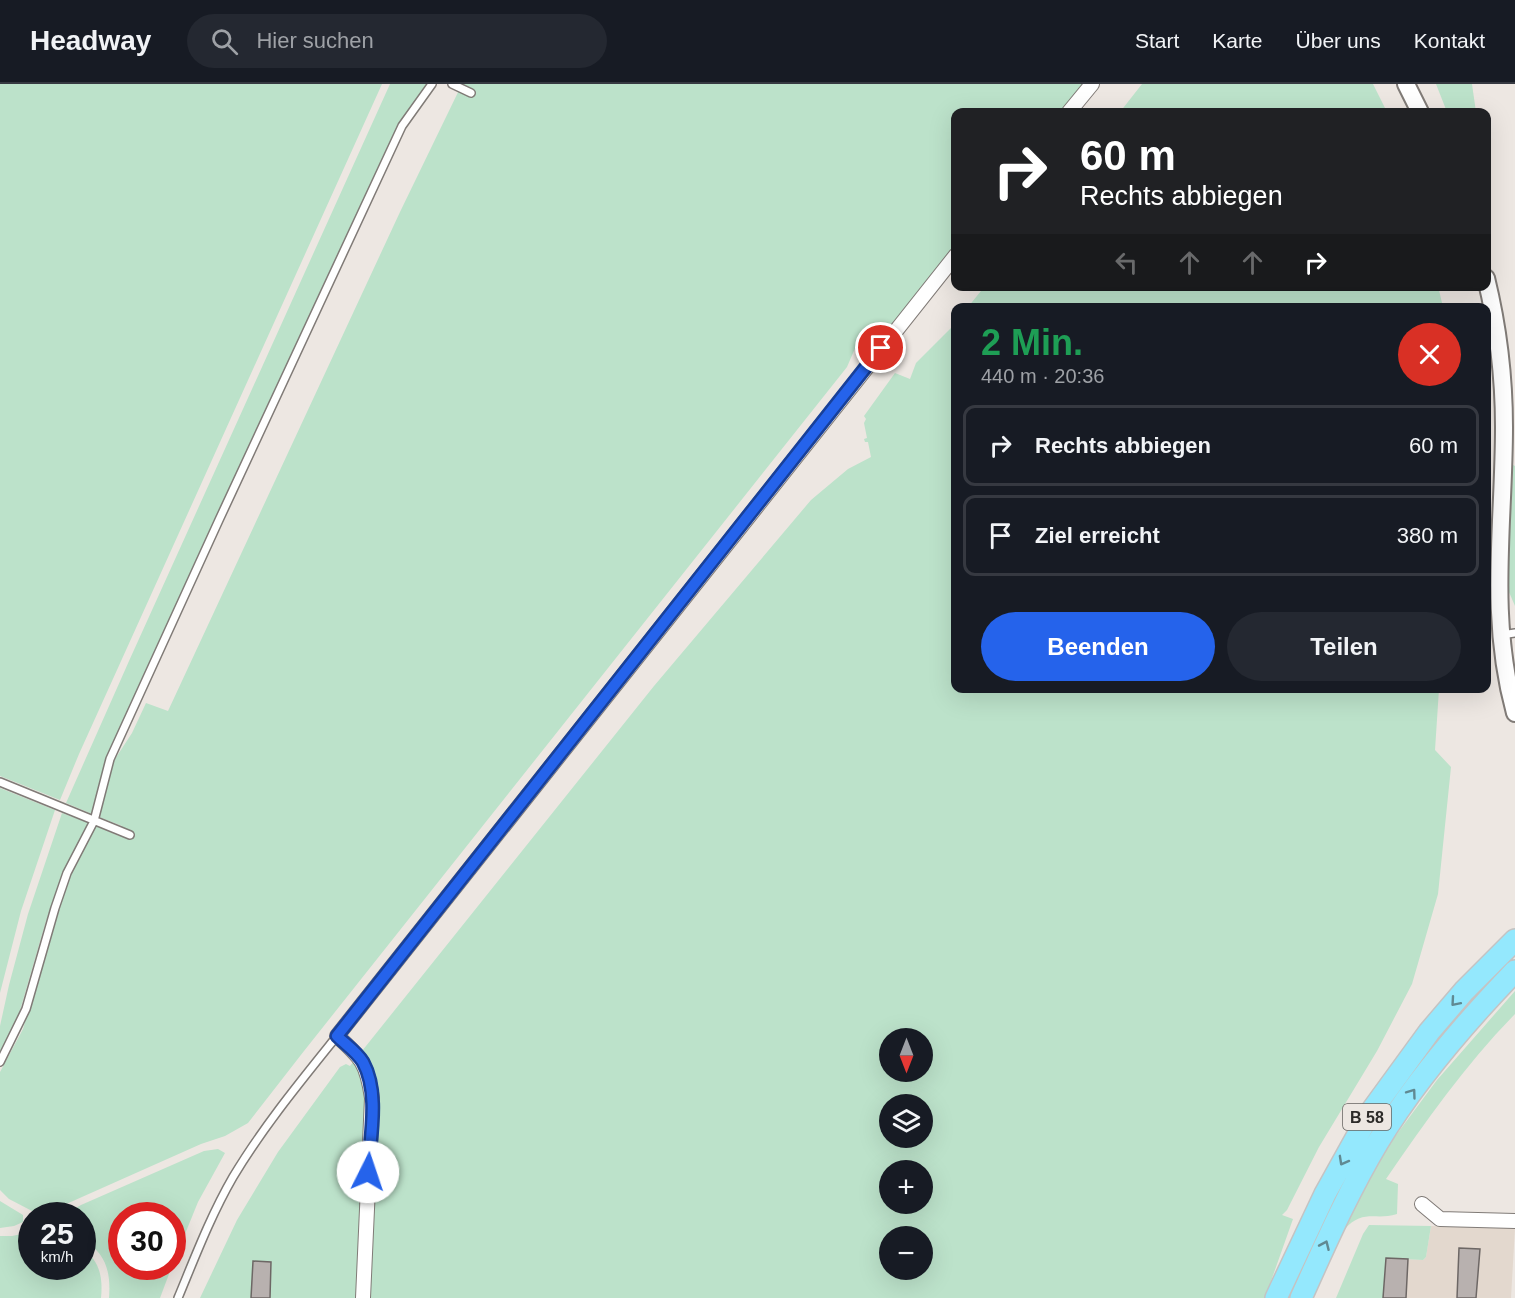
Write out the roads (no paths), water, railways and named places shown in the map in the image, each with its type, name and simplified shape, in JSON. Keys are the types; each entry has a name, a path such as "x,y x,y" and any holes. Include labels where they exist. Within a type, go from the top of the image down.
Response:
{"main road":[{"name":"B 58","path":"1276,1298 1325,1194 1370,1113 1429,1032 1464,991 1515,940"},
{"name":"B 58","path":"1301,1298 1339,1212 1378,1141 1440,1056 1515,971"}],"street":[{"path":"1072,108 1092,84"},
{"path":"1406,84 1418,108"},
{"path":"363,1298 372,1098 362,1060 337,1036 951,261"},
{"path":"1491,304 1503,386 1504,427 1498,559 1508,634 1507,680 1515,713"},
{"path":"1422,1204 1440,1219 1515,1221"}],"lane":[{"path":"0,1062 26,1009 67,873 94,821 110,759 402,126 432,84"},
{"path":"452,84 471,93"},
{"path":"0,782 130,835"},
{"path":"178,1298 232,1179 273,1118 337,1036"}]}
